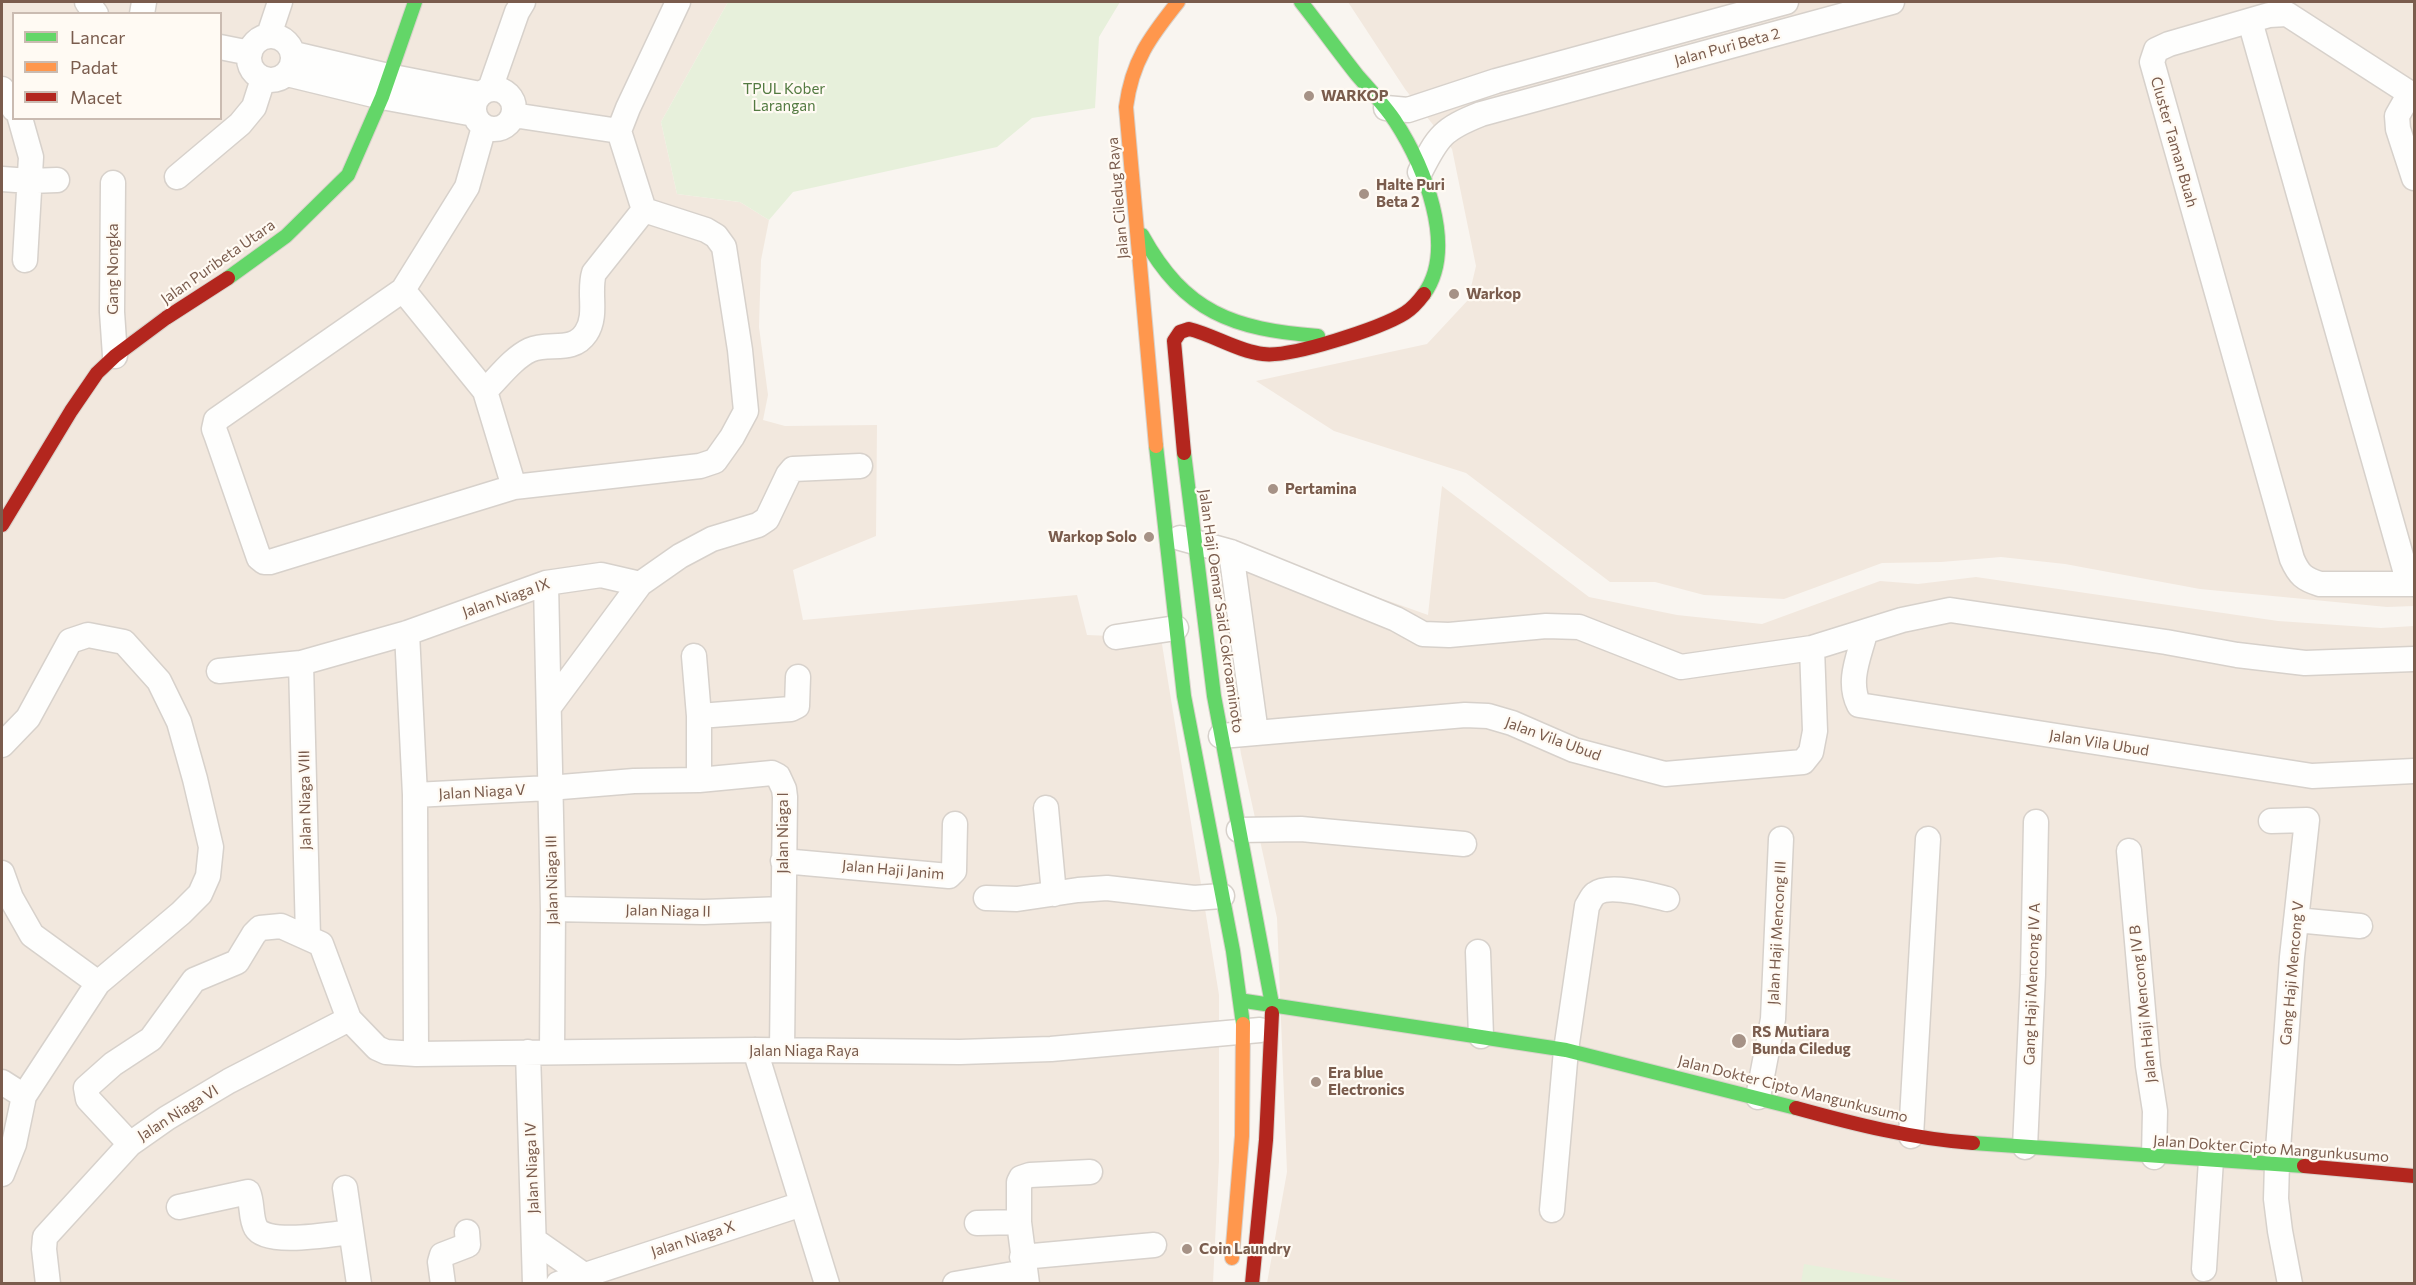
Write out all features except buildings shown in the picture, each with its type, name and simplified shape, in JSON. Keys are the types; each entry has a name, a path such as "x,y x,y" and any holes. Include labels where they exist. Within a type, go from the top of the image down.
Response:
{"main road":[{"name":"Jalan Puribeta Utara","path":"2,525 71,411 97,373 115,356 286,236 348,175 385,86 415,2"},
{"name":"Jalan Ciledug Raya","path":"1166,535 1126,107 1129,77 1143,47 1178,2"},
{"name":"Jalan Haji Oemar Said Cokroaminoto","path":"1252,1284 1266,1140 1272,1004 1221,736 1186,489 1174,347 1177,334 1187,329 1196,330 1247,351 1269,355 1282,354 1379,325 1404,314 1419,301 1428,287 1437,263 1438,245 1435,217 1420,172 1403,134 1386,108 1301,2"},
{"path":"1135,216 1148,247 1165,274 1190,298 1207,310 1257,329 1289,335 1341,337"},
{"path":"1166,535 1184,696 1241,1000 1244,1029 1242,1136 1231,1272"},
{"name":"Jalan Dokter Cipto Mangunkusumo","path":"1241,1000 1566,1050 1758,1097 1855,1124 1944,1141 2154,1157 2277,1163 2415,1176"}],"street":[{"path":"269,35 280,2"},
{"path":"523,2 517,12 482,106 467,187 404,291 216,420 214,429 259,558 264,562 270,562 514,487 708,465 715,461 732,437 746,411 740,350 724,247 716,236 706,231 644,210"},
{"path":"644,210 619,131 627,108 678,2"},
{"name":"Jalan Puri Beta 2","path":"1420,172 1444,132 1481,114 1892,2"},
{"path":"1781,3 1785,31"},
{"name":"Jalan Puri Beta 2","path":"1386,108 1408,110 1551,66 1781,3"},
{"path":"2250,21 2269,15 2287,14 2296,18 2316,34 2412,95 2397,116 2398,129 2415,178"},
{"name":"Cluster Taman Buah","path":"2250,21 2412,584 2320,584 2299,574 2292,559 2152,62 2156,51 2162,46 2250,21"},
{"path":"269,35 280,37 289,44 291,64 280,79 272,81 263,79 252,69 250,53 253,45 260,38 269,35"},
{"path":"222,46 250,53"},
{"path":"291,64 482,106"},
{"path":"1551,66 1562,92"},
{"path":"177,177 240,124 254,107 263,79"},
{"path":"497,89 509,96 514,109 513,115 504,126 491,129 482,106 497,89"},
{"path":"1471,89 1481,114"},
{"path":"513,115 619,131"},
{"path":"21,120 31,158 25,260"},
{"path":"2,179 57,180"},
{"name":"Gang Nongka","path":"113,183 112,312 115,356"},
{"path":"485,391 523,354 534,348 563,347 574,344 586,332 592,317 591,282 594,273 644,210"},
{"path":"404,291 485,391 514,487"},
{"path":"549,707 640,584 680,556 712,539 758,525 767,519 793,469 860,466"},
{"path":"1166,535 1231,552 1396,619 1423,634 1449,635 1546,626 1579,627 1681,668 1812,648 1902,620 1950,610 2064,626 2237,655 2305,663 2415,659"},
{"path":"1231,552 1256,733"},
{"name":"Jalan Niaga IX","path":"219,671 301,663 407,633 546,583 601,575 640,584"},
{"name":"Jalan Niaga III","path":"546,583 553,909 552,1052"},
{"path":"1116,637 1176,628"},
{"path":"407,633 415,795 416,1054"},
{"name":"Jalan Vila Ubud","path":"1865,633 1853,680 1853,693 1859,705 2313,776 2415,771"},
{"path":"2,745 28,718 70,641 88,635 124,642 159,681 179,722 211,848 208,876 200,894 181,913 98,983 24,1095 14,1144 2,1174"},
{"name":"Jalan Vila Ubud","path":"1221,736 1465,714 1488,716 1512,723 1574,750 1665,774 1803,762 1811,752 1815,731 1812,648"},
{"path":"694,656 699,716 699,780"},
{"name":"Jalan Niaga VIII","path":"301,663 308,938"},
{"path":"699,716 791,709 797,706 799,699 798,677"},
{"name":"Jalan Niaga I","path":"549,788 634,780 699,780 772,773 778,776 785,797 782,1050"},
{"name":"Jalan Niaga V","path":"415,795 549,788"},
{"path":"1046,808 1054,894"},
{"name":"Gang Haji Mencong V","path":"2271,820 2307,820 2296,920 2277,1163 2279,1220 2290,1284"},
{"name":"Gang Haji Mencong IV A","path":"2025,1147 2033,975 2036,822"},
{"name":"Jalan Haji Janim","path":"783,861 949,876 954,871 955,824"},
{"path":"1239,830 1301,829 1464,844"},
{"name":"Jalan Haji Mencong III","path":"1758,1097 1773,1019 1781,838"},
{"path":"1911,1136 1928,839"},
{"name":"Jalan Haji Mencong IV B","path":"2129,851 2146,1044 2156,1111 2154,1157"},
{"path":"2,873 11,898 32,935 98,983"},
{"path":"986,898 1017,899 1107,888 1194,898 1222,896"},
{"path":"1552,1210 1566,1050 1587,906 1595,894 1608,889 1667,900"},
{"name":"Jalan Niaga II","path":"553,909 704,912 783,909"},
{"path":"2296,920 2360,926"},
{"path":"130,1144 88,1099 86,1088 113,1064 151,1039 194,980 237,962 260,928 281,926 321,944 349,1019"},
{"path":"1478,952 1481,1036"},
{"name":"Jalan Niaga Raya","path":"349,1019 377,1048 386,1052 416,1054 755,1050 960,1052 1174,1039 1244,1029 1271,1030"},
{"name":"Jalan Niaga VI","path":"48,1284 45,1237 130,1144 167,1118 229,1081 349,1019"},
{"path":"755,1050 827,1284"},
{"name":"Jalan Niaga IV","path":"528,1052 535,1284"},
{"path":"2,1082 24,1095"},
{"path":"2204,1269 2211,1160"},
{"path":"1025,1271 1017,1187 1021,1178 1030,1175 1090,1172"},
{"path":"345,1188 359,1284"},
{"path":"179,1207 248,1192 254,1226 259,1233 273,1239 351,1233"},
{"name":"Jalan Niaga X","path":"558,1284 599,1275 802,1204"},
{"path":"977,1223 1019,1222"},
{"path":"443,1284 440,1262 442,1255 468,1245 466,1232"},
{"path":"534,1240 599,1275"},
{"path":"955,1284 1154,1245"}],"shaded area":[{"path":"2,2 728,2 661,122 677,194 740,202 769,220 761,260 759,327 768,395 763,420 785,426 877,425 876,536 793,570 803,620 1077,595 1087,635 1161,638 1219,995 1219,1161 1213,1283 2,1284"},
{"path":"1348,2 2414,2 2414,606 2387,607 2200,589 2065,564 2001,557 1941,562 1882,563 1784,599 1704,595 1655,582 1610,582 1466,473 1334,431 1256,381 1427,344 1468,300 1476,266 1452,149 1405,89"},
{"path":"1442,486 1589,597 1677,615 1762,624 1880,581 1918,584 1976,577 2278,621 2381,628 2414,626 2414,1283 1267,1283 1287,1172 1277,918 1241,754 1209,537 1428,615"}],"green space":[{"name":"TPUL Kober Larangan","path":"728,2 1120,2 1099,37 1095,108 1032,118 997,147 793,192 769,220 740,202 677,194 661,122"},
{"path":"1804,1264 1916,1283 1801,1283"}],"traffic: fast":[{"path":"228,278 286,236 348,175 382,97 415,2"},
{"path":"1301,2 1391,115 1416,160 1433,206 1437,230 1438,253 1434,275 1424,294"},
{"path":"1142,235 1158,261 1176,283 1214,312 1236,322 1261,328 1318,336"},
{"path":"1156,446 1184,696 1233,951 1243,1024"},
{"path":"1184,453 1214,696 1272,1013"},
{"path":"1245,1001 1566,1050 1796,1108"},
{"path":"1973,1143 2304,1166"}],"traffic: slow":[{"path":"1156,446 1126,107 1133,76 1144,50 1178,2"},
{"path":"1232,1258 1242,1136 1243,1024"}],"traffic: jam":[{"path":"2,525 71,411 97,373 115,356 166,318 228,278"},
{"path":"1184,453 1174,341 1180,332 1189,329 1244,350 1276,354 1313,347 1357,334 1405,313 1424,294"},
{"path":"1252,1284 1266,1140 1272,1013"},
{"path":"1796,1108 1906,1134 1973,1143"},
{"path":"2304,1166 2414,1176"}],"place":[{"name":"WARKOP","path":"1309,96"},
{"name":"Halte Puri Beta 2","path":"1364,194"},
{"name":"Warkop","path":"1454,294"},
{"name":"Pertamina","path":"1273,489"},
{"name":"Warkop Solo","path":"1149,537"},
{"name":"RS Mutiara Bunda Ciledug","path":"1739,1041"},
{"name":"Era blue Electronics","path":"1316,1082"},
{"name":"Coin Laundry","path":"1187,1249"}]}
